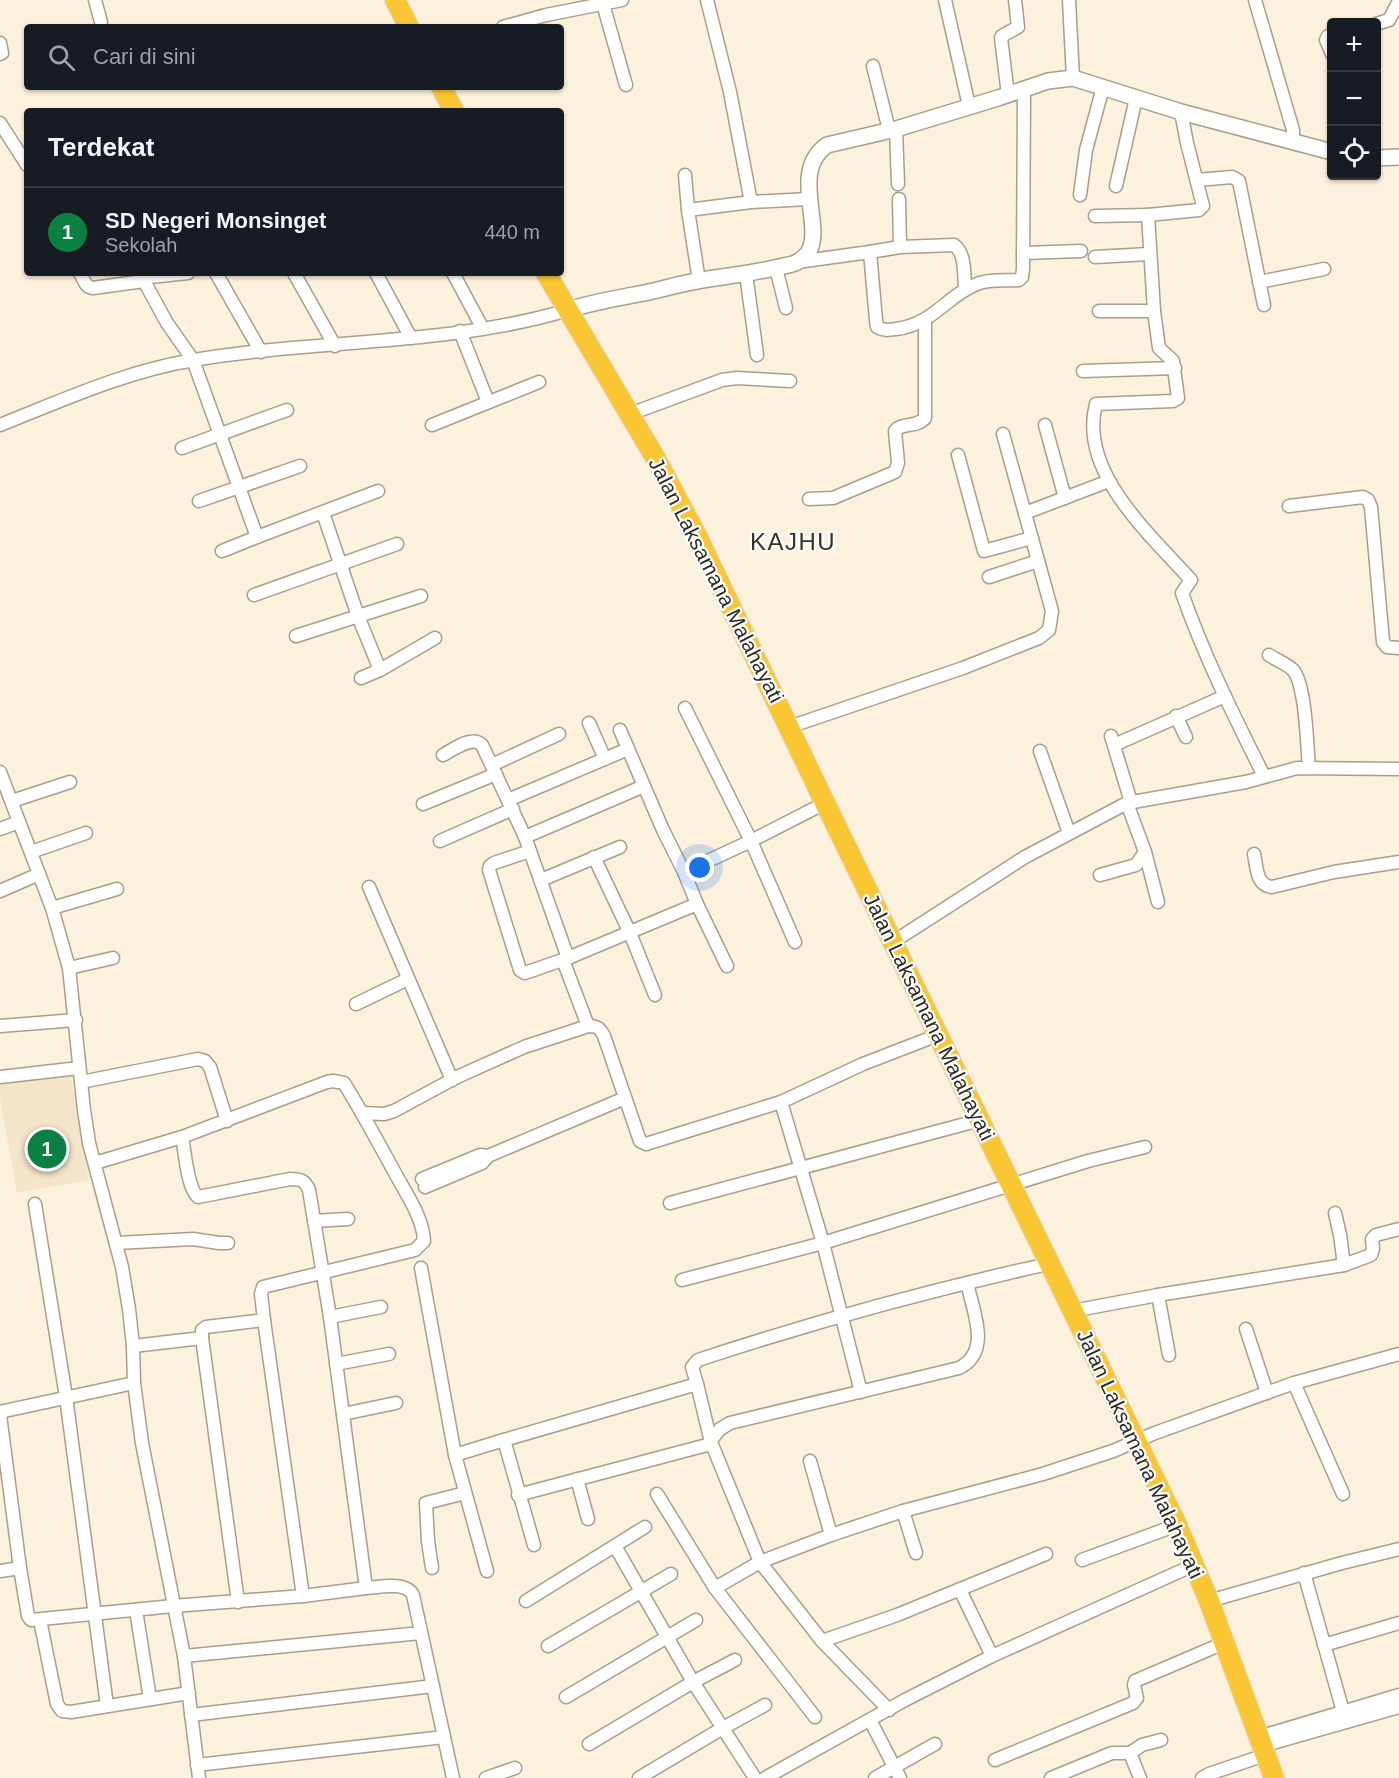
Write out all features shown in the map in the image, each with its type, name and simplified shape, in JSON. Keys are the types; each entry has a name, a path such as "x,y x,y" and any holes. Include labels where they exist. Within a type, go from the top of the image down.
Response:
{"highway":[{"path":"395,0 407,24"},
{"path":"443,90 452,108"},
{"name":"Jalan Laksamana Malahayati","path":"548,276 630,414 692,526 1048,1264 1177,1525 1209,1600 1274,1778"}],"street":[{"path":"99,0 101,22"},
{"path":"514,24 578,4 603,4 622,0"},
{"path":"707,0 730,92 751,202"},
{"path":"945,0 969,106"},
{"path":"1008,95 1001,38 1018,27 1015,0"},
{"path":"1069,0 1073,78"},
{"path":"1255,0 1293,130 1293,143"},
{"path":"1381,23 1389,20 1399,0"},
{"path":"603,4 626,85"},
{"path":"0,43 2,53 0,54"},
{"path":"873,66 892,130 898,184"},
{"path":"797,262 808,252 811,242 812,225 808,199 810,172 813,160 820,150 827,145 892,130 1048,81 1073,78 1181,112 1327,151"},
{"path":"1080,195 1086,150 1103,87"},
{"path":"870,252 878,327 883,330 925,321 965,290 980,282 1019,280 1022,277 1024,90"},
{"path":"1116,186 1136,98"},
{"path":"1095,216 1148,215 1201,209 1203,203 1181,112"},
{"path":"0,123 24,160"},
{"path":"1381,158 1399,157"},
{"path":"685,175 699,280"},
{"path":"1197,180 1232,177 1239,181 1264,305"},
{"path":"688,210 751,202 808,199"},
{"path":"899,199 900,247"},
{"path":"1148,215 1149,254 1159,348 1173,361 1179,394 1176,400 1096,404 1092,426 1097,452 1109,482 1131,513 1191,580 1182,593 1225,696 1264,776"},
{"path":"0,425 126,375 193,360 483,329 536,319 593,302 699,280 746,274 797,262 900,247 949,244 958,248 962,255 965,290"},
{"path":"1023,253 1081,251"},
{"path":"1095,257 1149,254"},
{"path":"776,268 786,308"},
{"path":"1259,282 1324,269"},
{"path":"746,274 757,355"},
{"path":"82,276 86,284 93,288 148,277 167,323 193,360 257,537"},
{"path":"218,276 261,352"},
{"path":"296,276 335,345"},
{"path":"378,276 411,338"},
{"path":"455,276 483,329"},
{"path":"1100,311 1154,311"},
{"path":"808,499 833,498 895,472 898,463 895,432 899,427 920,423 925,418 925,321"},
{"path":"460,331 488,402"},
{"path":"1083,371 1175,368"},
{"path":"630,414 722,380 737,378 790,381"},
{"path":"432,425 539,382"},
{"path":"182,448 287,410"},
{"path":"1045,425 1065,498"},
{"path":"789,727 963,668 1039,638 1048,630 1052,611 1003,434"},
{"path":"958,455 984,550 1032,538"},
{"path":"199,501 300,466"},
{"path":"1025,513 1109,482"},
{"path":"222,550 378,491"},
{"path":"1289,506 1363,497 1368,500 1372,518 1383,642 1387,646 1399,648"},
{"path":"323,513 358,616 381,670"},
{"path":"254,595 397,544"},
{"path":"988,577 1038,561"},
{"path":"296,636 421,596"},
{"path":"361,678 381,670 435,638"},
{"path":"1269,655 1292,669 1298,680 1302,693 1309,768"},
{"path":"1158,902 1112,741 1225,696"},
{"path":"685,708 751,842 795,942"},
{"path":"1176,716 1186,737"},
{"path":"589,723 605,759"},
{"path":"620,730 663,830 727,966"},
{"path":"423,804 559,734"},
{"path":"443,755 477,740 482,744 525,837 588,1026"},
{"path":"440,841 628,749"},
{"path":"1040,751 1069,833"},
{"path":"893,942 1025,857 1129,803 1246,782 1298,768 1399,769"},
{"path":"0,772 52,908 69,968 84,1110 94,1163 116,1243 129,1309 134,1383 142,1443 184,1656 199,1778"},
{"path":"12,801 70,782"},
{"path":"525,837 644,786"},
{"path":"684,872 751,842 825,803"},
{"path":"0,829 19,822"},
{"path":"31,852 86,833"},
{"path":"541,880 620,847"},
{"path":"530,851 490,866 489,874 522,972 527,974 697,904"},
{"path":"1100,875 1136,865 1145,852"},
{"path":"1254,854 1260,883 1272,887 1334,872 1399,862"},
{"path":"594,857 630,933 655,995"},
{"path":"0,891 39,874"},
{"path":"369,887 452,1080"},
{"path":"52,908 117,889"},
{"path":"69,968 113,958"},
{"path":"356,1004 408,979"},
{"path":"0,1026 76,1020"},
{"path":"363,1113 384,1114 394,1111 452,1080 524,1047 588,1026 595,1026 601,1029 640,1141 646,1144 781,1102 863,1064 938,1035"},
{"path":"81,1082 198,1059 205,1061 210,1067 227,1121"},
{"path":"0,1077 79,1068"},
{"path":"94,1163 182,1137 333,1081 344,1083 363,1113 414,1209 424,1241 415,1250 263,1287 261,1294 264,1320 303,1596"},
{"path":"423,1183 480,1155 488,1156 625,1098"},
{"path":"781,1102 823,1243 861,1392"},
{"path":"669,1203 980,1120"},
{"path":"182,1137 191,1186 198,1197 299,1179 306,1182 330,1317 366,1588"},
{"path":"682,1280 823,1243 1010,1184 1144,1147"},
{"path":"34,1204 66,1397 107,1706"},
{"path":"1335,1213 1342,1242 1344,1265"},
{"path":"314,1221 348,1219"},
{"path":"1072,1311 1344,1265 1367,1258 1373,1252 1374,1237 1399,1229"},
{"path":"116,1243 193,1239 228,1243"},
{"path":"889,1710 822,1641 760,1562 711,1442 692,1367 698,1360 796,1327 1048,1264"},
{"path":"421,1268 454,1455 486,1571"},
{"path":"519,1495 707,1445 720,1429 730,1423 959,1368 974,1357 979,1339 967,1283"},
{"path":"1158,1295 1169,1355"},
{"path":"330,1317 381,1307"},
{"path":"238,1602 202,1330 206,1327 264,1320"},
{"path":"1246,1329 1266,1393"},
{"path":"133,1346 202,1338"},
{"path":"336,1364 389,1354"},
{"path":"715,1588 760,1562 831,1535 903,1511 1043,1474 1113,1451 1294,1383 1399,1354"},
{"path":"134,1383 0,1414 20,1568 29,1618 40,1620 173,1605 238,1602 366,1588 403,1587 411,1590 453,1778"},
{"path":"1294,1383 1343,1494"},
{"path":"454,1455 697,1384"},
{"path":"343,1414 396,1403"},
{"path":"504,1440 534,1545"},
{"path":"810,1461 831,1535"},
{"path":"578,1479 588,1519"},
{"path":"432,1568 426,1503 465,1493"},
{"path":"657,1494 715,1588 816,1717"},
{"path":"903,1511 916,1553"},
{"path":"1082,1560 1177,1525"},
{"path":"526,1600 645,1527"},
{"path":"615,1546 721,1729 755,1778"},
{"path":"1209,1600 1399,1549"},
{"path":"822,1641 960,1590 1046,1554"},
{"path":"765,1778 905,1700 992,1656 1194,1565"},
{"path":"0,1571 20,1568"},
{"path":"1304,1573 1345,1717"},
{"path":"548,1646 671,1574"},
{"path":"960,1590 992,1656"},
{"path":"136,1610 150,1699"},
{"path":"40,1620 59,1709 71,1712 189,1693"},
{"path":"566,1697 696,1620"},
{"path":"1324,1645 1399,1623"},
{"path":"184,1656 421,1632"},
{"path":"995,1760 1133,1703 1137,1698 1135,1681 1224,1643"},
{"path":"589,1744 693,1682 735,1660"},
{"path":"191,1715 433,1686"},
{"path":"1202,1778 1262,1746 1399,1695"},
{"path":"639,1778 765,1705"},
{"path":"1345,1717 1399,1707"},
{"path":"870,1720 897,1773"},
{"path":"197,1765 444,1737"},
{"path":"1051,1778 1112,1753 1130,1753 1142,1745 1161,1740"},
{"path":"875,1778 897,1773 935,1744"},
{"path":"1130,1753 1140,1778"},
{"path":"486,1778 514,1768"}],"shaded area":[{"path":"69,1067 89,1180 17,1193 0,1098 0,1079"}],"place":[{"name":"SD Negeri Monsinget","path":"47,1149"}],"district":[{"name":"KAJHU","path":"793,542"}]}
